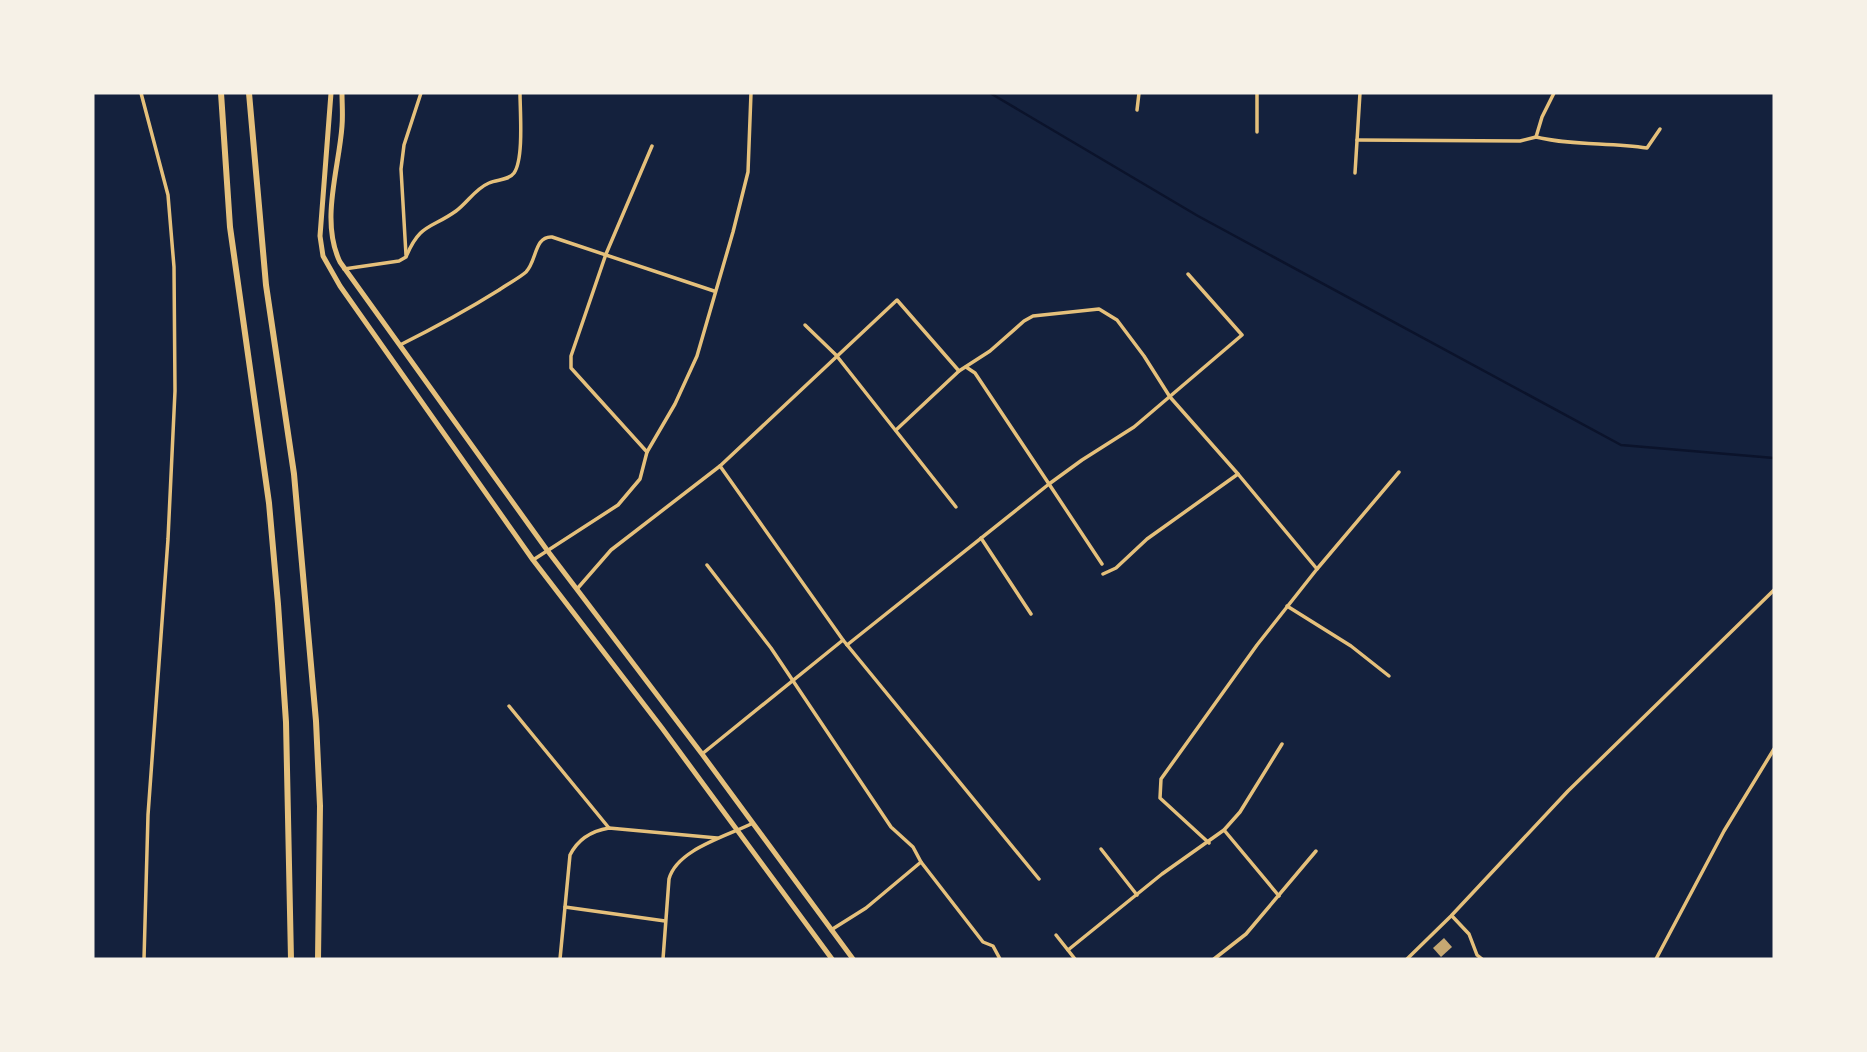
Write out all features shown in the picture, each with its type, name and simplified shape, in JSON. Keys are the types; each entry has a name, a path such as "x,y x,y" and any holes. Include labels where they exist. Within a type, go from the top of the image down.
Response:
{"highway":[{"path":"221,93 229,227 269,503 278,604 286,722 291,959"},
{"path":"249,93 266,285 294,474 316,721 320,806 317,959"}],"main road":[{"path":"331,93 320,218 323,256 349,301 533,560 832,959"},
{"path":"342,93 342,126 331,234 334,249 344,269 547,550 853,959"}],"street":[{"path":"141,93 168,195 174,267 175,391 168,539 148,815 144,959"},
{"path":"407,257 401,169 405,137 421,93"},
{"path":"344,269 399,261 407,257 410,247 425,228 459,209 482,186 514,173 521,136 520,93"},
{"path":"533,560 618,505 640,479 647,453 675,404 697,356 733,232 748,172 751,93"},
{"path":"1137,110 1139,93"},
{"path":"1256,132 1257,93"},
{"path":"1356,173 1360,93"},
{"path":"1535,137 1554,93"},
{"path":"1357,140 1520,141 1535,137 1560,143 1647,148 1660,129"},
{"path":"647,453 571,368 574,343 606,254 652,146"},
{"path":"400,345 469,309 526,272 533,263 541,240 546,237 606,254 714,291"},
{"path":"847,645 1049,484 1134,427 1242,335 1188,274"},
{"path":"577,589 611,550 720,466 897,300 960,371"},
{"path":"895,430 960,371 1033,316 1099,309 1117,320 1170,397 1317,569"},
{"path":"805,325 836,355 957,507"},
{"path":"966,367 975,373 1102,564"},
{"path":"720,466 843,640 1039,879"},
{"path":"1209,843 1160,798 1161,779 1256,645 1399,472"},
{"path":"1103,574 1116,568 1147,539 1238,474"},
{"path":"981,538 1031,614"},
{"path":"707,565 764,638 883,817 898,835 909,842 921,862 983,942 993,946 1000,959"},
{"path":"1407,959 1568,791 1774,590"},
{"path":"1287,606 1350,646 1389,676"},
{"path":"702,754 843,640"},
{"path":"509,706 608,828"},
{"path":"1068,950 1162,874 1224,830 1240,812 1282,744"},
{"path":"1656,959 1724,831 1774,749"},
{"path":"663,959 669,879 674,866 717,838 753,823"},
{"path":"561,959 570,855 574,845 595,830 608,828 717,838"},
{"path":"1224,830 1279,896"},
{"path":"1101,849 1137,895"},
{"path":"1214,959 1246,934 1317,852"},
{"path":"831,930 866,908 921,862"},
{"path":"565,907 665,921"},
{"path":"1451,916 1469,934 1477,955 1482,959"},
{"path":"1056,935 1075,959"}],"building":[{"path":"1444,938 1452,947 1441,957 1433,948"}],"waterway":[{"path":"990,93 1198,216 1621,445 1774,458"}]}
